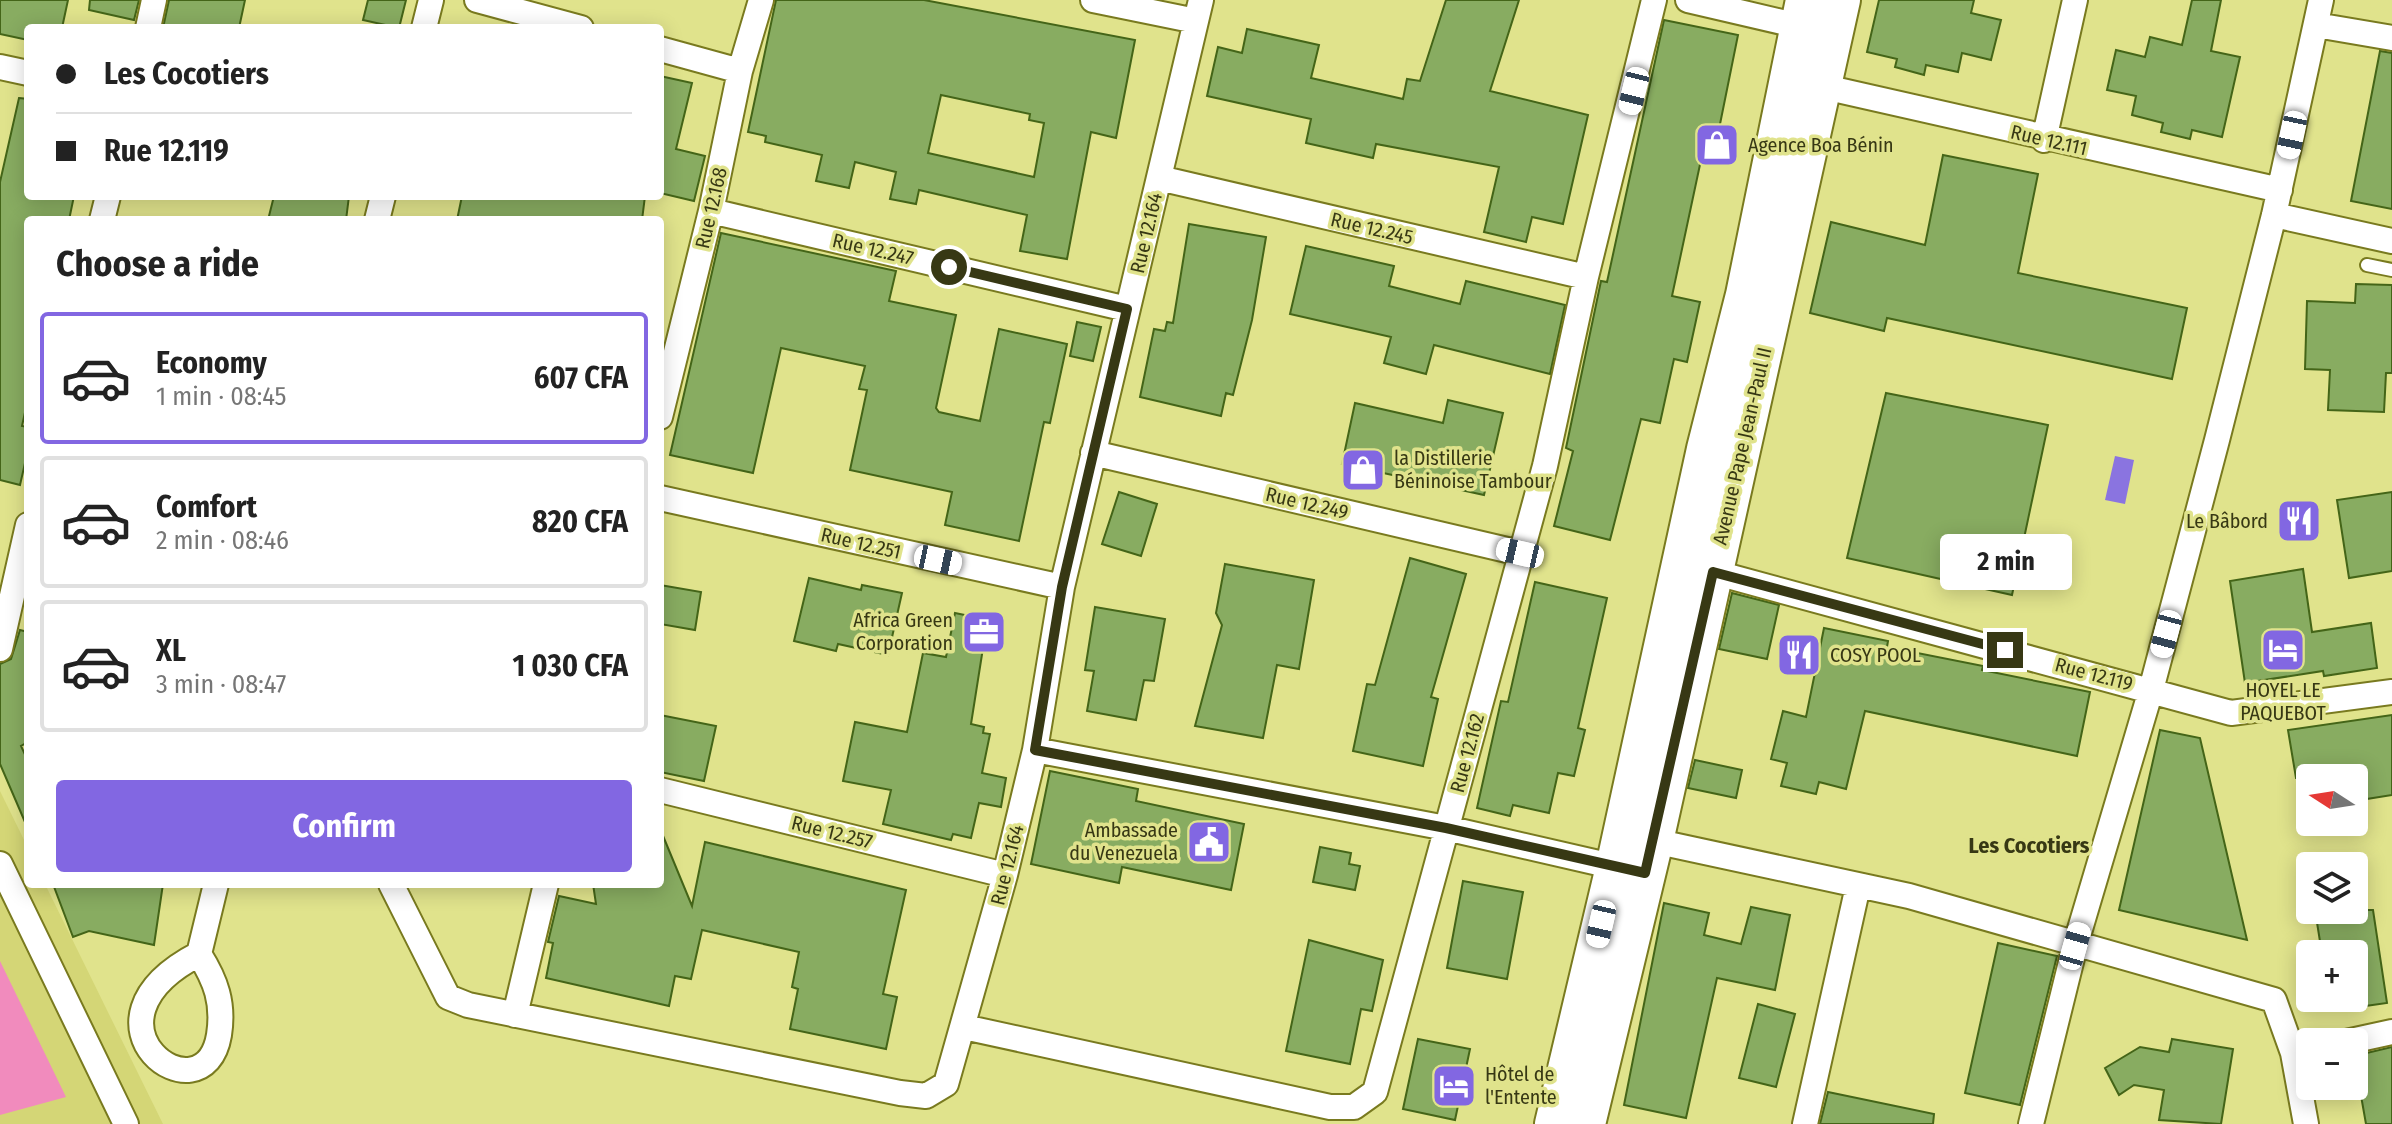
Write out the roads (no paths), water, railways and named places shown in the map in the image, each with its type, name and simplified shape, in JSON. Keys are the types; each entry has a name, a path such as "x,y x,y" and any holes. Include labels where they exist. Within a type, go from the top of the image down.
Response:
{"main road":[{"name":"Avenue Pape Jean-Paul II","path":"1554,1124 1638,860 1713,572 1841,0"},
{"name":"Avenue Pape Jean-Paul II","path":"1586,1124 1638,860 1706,449 1745,295 1802,13"}],"street":[{"path":"149,24 154,0"},
{"path":"425,24 431,0"},
{"path":"477,0 566,24"},
{"name":"Rue 12.168","path":"664,401 711,211 740,71 761,0"},
{"path":"1093,0 1199,11"},
{"name":"Rue 12.162","path":"964,1027 1330,1107 1354,1107 1375,1092 1545,466 1586,277 1654,0"},
{"path":"1688,0 1802,13"},
{"path":"2044,140 2075,0"},
{"path":"2031,1124 2075,946 2151,690 2274,215 2321,0"},
{"name":"Rue 12.164","path":"393,888 448,997 515,1015 926,1096 946,1084 1005,875 1035,750 1062,587 1199,11"},
{"path":"2316,25 2392,38"},
{"path":"664,50 740,71"},
{"path":"0,67 24,72"},
{"name":"Rue 12.111","path":"1820,86 2044,140 2280,190"},
{"name":"Rue 12.245","path":"1159,178 1586,277"},
{"name":"Rue 12.247","path":"711,211 1127,309"},
{"path":"2274,215 2392,241"},
{"name":"Rue 12.249","path":"1093,453 1520,553"},
{"name":"Rue 12.251","path":"664,499 1062,587"},
{"path":"0,649 24,543"},
{"name":"Rue 12.119","path":"1713,572 2231,713 2392,692"},
{"path":"1035,750 1446,828 1638,860 1858,886 1909,896 2075,946 2274,1000 2296,1042"},
{"name":"Rue 12.257","path":"664,791 1005,875"},
{"path":"0,864 126,1124"},
{"path":"1805,1124 1858,886"},
{"path":"199,954 177,965 154,986 142,1007 143,1032 150,1053 161,1066 176,1072 192,1071 204,1064 218,1041 221,1001 214,977 199,954 215,888"},
{"path":"515,1015 545,888"},
{"path":"2368,1037 2392,1032"},
{"path":"2304,1100 2306,1124"}],"lane":[{"path":"2367,265 2392,270"}],"place":[{"name":"Agence Boa Bénin","path":"1717,145"},
{"name":"la Distillerie Béninoise Tambour","path":"1363,470"},
{"name":"Le Bâbord","path":"2299,521"},
{"name":"Africa Green Corporation","path":"984,632"},
{"name":"HOYEL LE PAQUEBOT","path":"2283,650"},
{"name":"COSY POOL","path":"1799,655"},
{"name":"Ambassade du Venezuela","path":"1209,842"},
{"name":"Hôtel de l'Entente","path":"1454,1086"}],"district":[{"name":"Les Cocotiers","path":"2029,845"}]}
